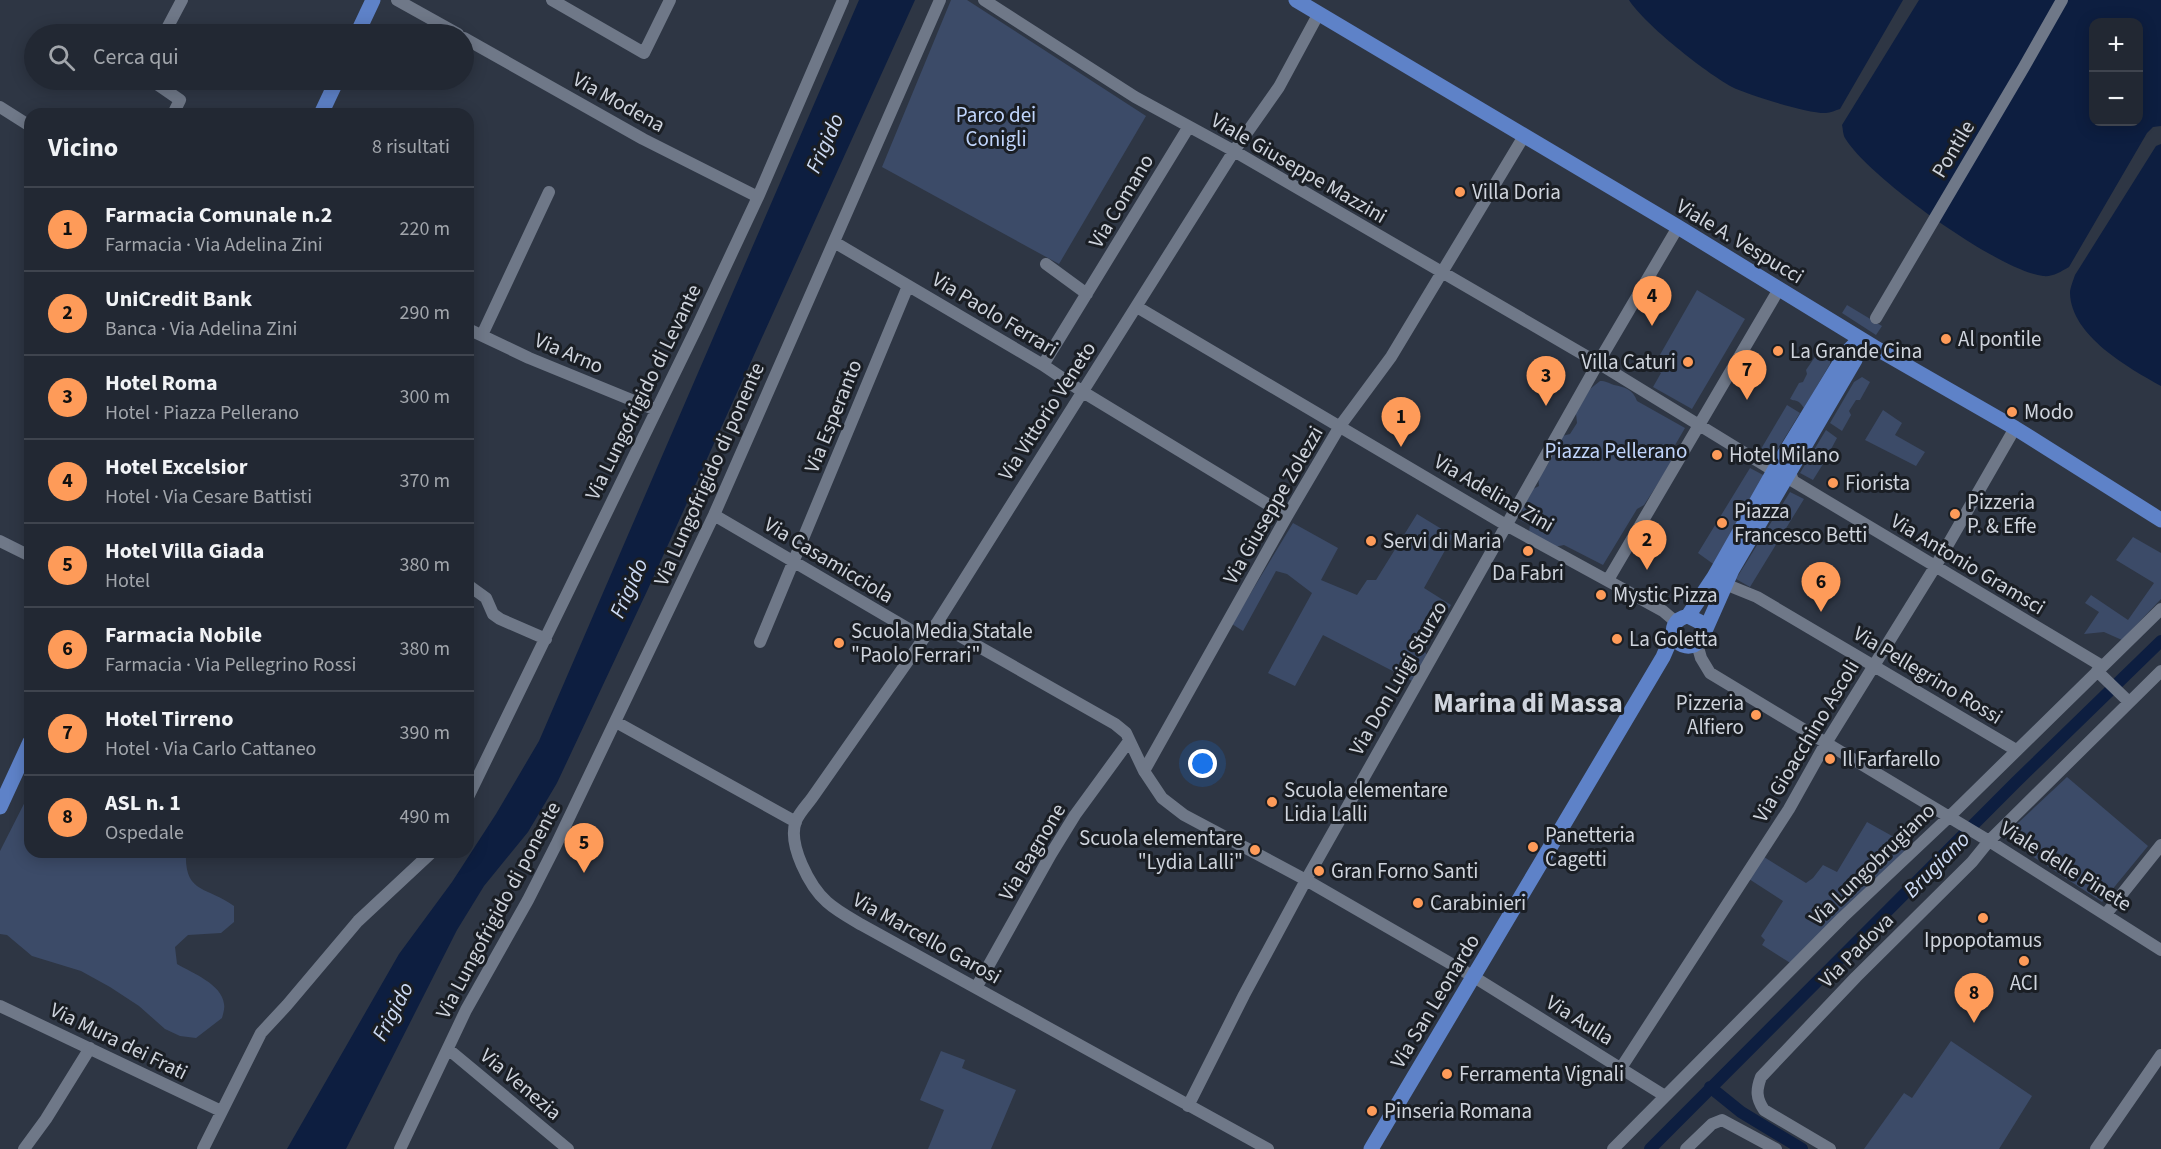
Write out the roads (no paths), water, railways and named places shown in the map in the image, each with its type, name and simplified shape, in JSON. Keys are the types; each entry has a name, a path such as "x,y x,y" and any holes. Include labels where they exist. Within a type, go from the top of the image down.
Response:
{"main road":[{"path":"362,24 373,0"},
{"name":"Viale A. Vespucci","path":"1296,0 1678,227 1860,339 2015,428 2161,520"},
{"path":"324,108 332,90"},
{"path":"1679,629 1689,646 1700,637 1782,472 1846,353 1860,339"},
{"path":"1679,629 1782,472"},
{"path":"1679,629 1700,622 1700,637"},
{"name":"Via San Leonardo","path":"1371,1149 1679,629"},
{"path":"0,807 24,755"}],"street":[{"path":"169,24 182,0"},
{"path":"397,0 440,24"},
{"path":"552,0 644,53 670,0"},
{"name":"Via Lungofrigido di Levante","path":"474,773 546,639 758,197 843,0"},
{"name":"Via Lungofrigido di ponente","path":"400,1149 466,1010 547,863 714,515 940,0"},
{"name":"Viale Giuseppe Mazzini","path":"984,0 1135,97 1444,269 1698,426"},
{"name":"Pontile","path":"1876,318 2062,0"},
{"name":"Via Vittorio Veneto","path":"796,822 924,638 937,623 1234,151 1279,87 1319,14"},
{"name":"Via Modena","path":"474,44 643,139 758,197"},
{"path":"166,90 180,100 176,108"},
{"path":"0,107 24,122"},
{"name":"Via Comano","path":"1043,365 1188,128"},
{"name":"Via Giuseppe Zolezzi","path":"1144,771 1340,426 1391,357 1524,136"},
{"path":"482,335 549,192"},
{"path":"1506,525 1678,227"},
{"name":"Via Paolo Ferrari","path":"834,242 1043,365 1083,392 1287,516"},
{"path":"1046,264 1087,294"},
{"name":"Via Esperanto","path":"760,642 908,286"},
{"path":"1608,580 1779,289"},
{"name":"Via Adelina Zini","path":"1137,307 1506,525 1663,611 1679,629"},
{"name":"Via Arno","path":"474,331 529,358 656,410"},
{"name":"Via Antonio Gramsci","path":"1698,426 1782,472 1792,481 2100,670 2126,700"},
{"name":"Via Gioacchino Ascoli","path":"1621,1068 1789,809 1826,743 1935,567 2015,428"},
{"name":"Via Casamicciola","path":"714,515 795,560 924,638"},
{"name":"Via Don Luigi Sturzo","path":"1188,1106 1306,880 1506,525"},
{"path":"0,541 24,553"},
{"name":"Via Pellegrino Rossi","path":"1725,584 1757,597 2016,750"},
{"path":"474,589 486,598 493,614 500,619 546,639"},
{"name":"Via Lungobrugiano","path":"1613,1149 1842,918 1951,819 2016,750 2161,609"},
{"path":"937,623 1115,724 1126,733 1144,771 1162,798 1184,815 1306,880 1474,977"},
{"name":"Viale delle Pinete","path":"1700,637 1701,658 1710,673 1987,840 2161,950"},
{"name":"Via Padova","path":"1830,1149 1764,1110 1756,1090 1761,1077 1856,976 1972,862 1987,840 2126,700 2161,671"},
{"path":"616,722 796,822"},
{"name":"Via Bagnone","path":"976,988 1075,815 1129,741"},
{"name":"Via Marcello Garosi","path":"796,822 795,845 812,884 825,900 862,925 1268,1149"},
{"path":"2106,914 2161,845"},
{"path":"202,1149 261,1033 288,1005 358,921 426,858"},
{"name":"Via Aulla","path":"1474,977 1665,1096"},
{"name":"Via Mura dei Frati","path":"0,1006 221,1111"},
{"path":"24,1149 46,1119 90,1048"},
{"name":"Via Venezia","path":"448,1048 568,1149"},
{"path":"2096,1149 2161,1054"},
{"path":"1686,1149 1712,1124 1722,1120 1776,1149"}],"water":[{"name":"Frigido","path":"859,0 915,0 648,589 557,783 528,832 484,886 457,930 346,1149 287,1149 399,954 468,858 474,858 474,848 539,741"},
{"path":"1629,0 1903,0 1840,109 1826,113 1779,103 1732,87 1676,47 1648,22"},
{"path":"1919,0 2161,0 2161,126 2153,127 2147,133 2069,267 2056,274 2043,276 2023,270 1997,258 1936,220 1879,175 1858,155 1843,134 1842,125"},
{"path":"2161,144 2161,386 2118,360 2091,337 2073,309 2070,293 2075,275 2156,146"}],"waterway":[{"name":"Brugiano","path":"1650,1149 2016,782 2161,641"},
{"name":"Brugiano","path":"1710,1087 1741,1112 1802,1149"}],"place":[{"name":"Villa Doria","path":"1460,192"},
{"name":"Hotel Excelsior","path":"1652,326"},
{"name":"Al pontile","path":"1946,339"},
{"name":"La Grande Cina","path":"1778,351"},
{"name":"Villa Caturi","path":"1688,362"},
{"name":"Hotel Tirreno","path":"1747,400"},
{"name":"Hotel Roma","path":"1546,406"},
{"name":"Modo","path":"2012,412"},
{"name":"Farmacia Comunale n.2","path":"1401,447"},
{"name":"Hotel Milano","path":"1717,455"},
{"name":"Fiorista","path":"1833,483"},
{"name":"Pizzeria P. & Effe","path":"1955,514"},
{"name":"Piazza Francesco Betti","path":"1722,523"},
{"name":"Servi di Maria","path":"1371,541"},
{"name":"Da Fabri","path":"1528,551"},
{"name":"UniCredit Bank","path":"1647,570"},
{"name":"Mystic Pizza","path":"1601,595"},
{"name":"Farmacia Nobile","path":"1821,612"},
{"name":"La Goletta","path":"1617,639"},
{"name":"Scuola Media Statale \"Paolo Ferrari\"","path":"839,643"},
{"name":"Pizzeria Alfiero","path":"1756,715"},
{"name":"Il Farfarello","path":"1830,759"},
{"name":"Scuola elementare Lidia Lalli","path":"1272,802"},
{"name":"Panetteria Cagetti","path":"1533,847"},
{"name":"Scuola elementare \"Lydia Lalli\"","path":"1255,850"},
{"name":"Gran Forno Santi","path":"1319,871"},
{"name":"Hotel Villa Giada","path":"584,873"},
{"name":"Carabinieri","path":"1418,903"},
{"name":"Ippopotamus","path":"1983,918"},
{"name":"ACI","path":"2024,961"},
{"name":"ASL n. 1","path":"1974,1023"},
{"name":"Ferramenta Vignali","path":"1447,1074"},
{"name":"Pinseria Romana","path":"1372,1111"}],"district":[{"name":"Marina di Massa","path":"1528,703"}],"park label":[{"name":"Parco dei Conigli","path":"996,127"},
{"name":"Piazza Pellerano","path":"1616,451"}]}
